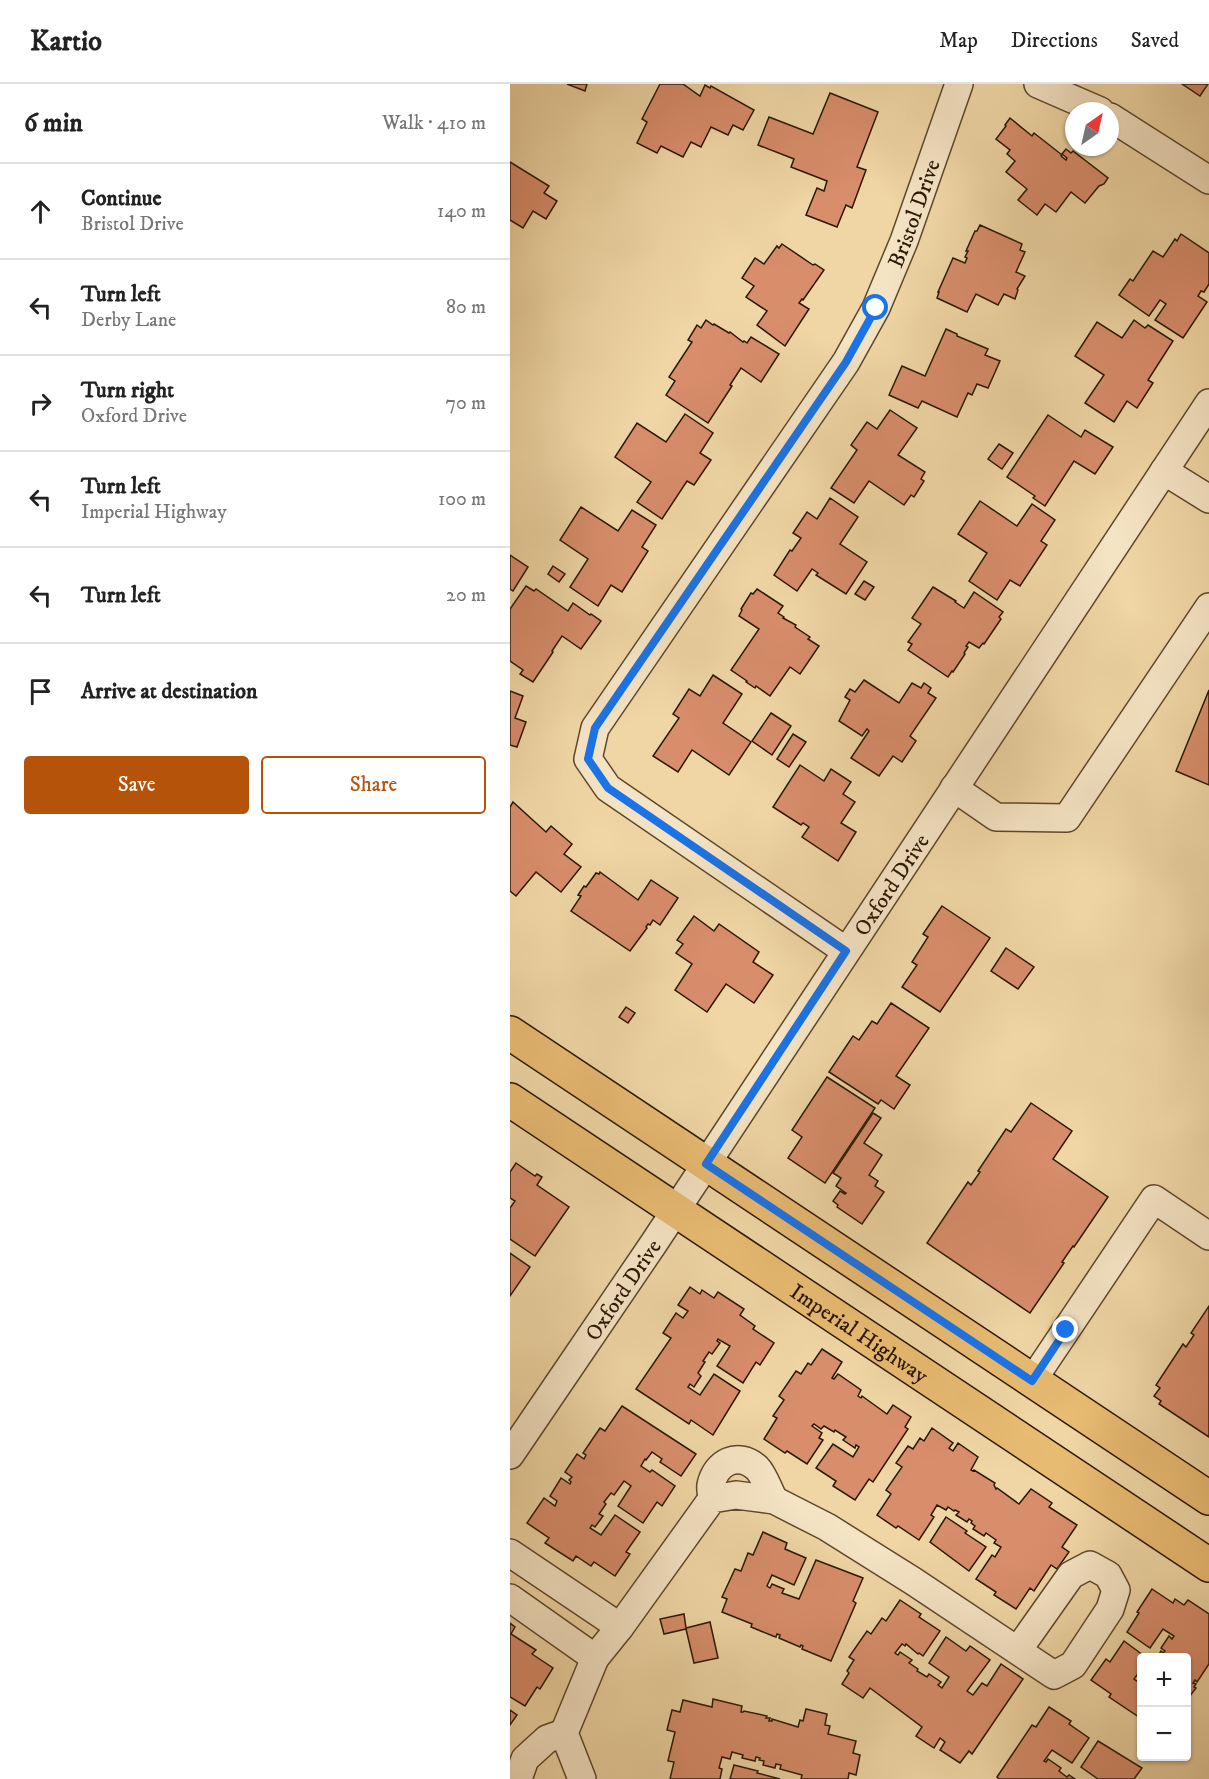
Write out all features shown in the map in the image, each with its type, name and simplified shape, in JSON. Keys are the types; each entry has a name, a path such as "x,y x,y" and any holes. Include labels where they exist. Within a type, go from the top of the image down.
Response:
{"main road":[{"path":"510,1033 1209,1498"},
{"name":"Imperial Highway","path":"510,1100 1209,1565"}],"street":[{"name":"Bristol Drive","path":"846,951 608,788 588,759 595,728 846,362 876,308 904,241 959,84"},
{"path":"1038,84 1079,102"},
{"path":"1119,123 1209,180"},
{"name":"Oxford Drive","path":"510,1455 706,1164 1209,403"},
{"path":"1164,471 1209,499"},
{"path":"954,788 996,817 1067,818 1209,607"},
{"path":"1032,1381 1154,1199 1209,1236"},
{"path":"582,1779 564,1733 595,1658 712,1499 711,1486 716,1472 722,1464 735,1459 747,1461 758,1469 774,1500"},
{"path":"712,1499 736,1495 774,1500 827,1527 1018,1650"},
{"path":"510,1553 620,1627"},
{"path":"510,1598 595,1658"},
{"path":"518,1779 525,1759 547,1739 564,1733"}],"building":[{"path":"567,84 587,84 585,91"},
{"path":"660,84 683,84 700,96 705,85 710,88 711,86 754,110 743,130 733,125 728,135 711,127 701,147 691,142 683,157 661,146 657,153 637,143 647,122 642,119"},
{"path":"1182,84 1208,84 1200,96"},
{"path":"830,93 878,112 857,167 866,170 852,208 846,205 837,227 806,215 817,188 824,191 827,181 791,167 794,159 758,145 769,117 813,134"},
{"path":"1010,118 1032,136 1034,133 1066,160 1067,158 1062,154 1065,150 1065,156 1079,156 1108,178 1085,203 1071,192 1056,212 1045,204 1037,215 1018,200 1027,189 1006,172 1015,161 1007,154 1010,150 996,139"},
{"path":"510,162 549,186 544,193 557,201 546,219 533,211 523,228 510,220"},
{"path":"980,225 1022,244 1020,250 1025,252 1016,272 1025,276 1017,289 1015,299 1004,294 998,305 976,294 967,312 937,298 953,258 965,263 968,251 966,251"},
{"path":"1181,234 1209,253 1209,284 1198,296 1207,302 1183,338 1155,320 1166,304 1160,300 1149,316 1119,295 1130,279 1133,281 1153,251 1163,257"},
{"path":"782,244 824,270 799,303 809,309 785,346 757,325 767,311 746,297 754,286 742,278 755,258 764,264 777,246 779,248"},
{"path":"706,320 730,332 743,342 747,343 751,337 779,354 761,382 741,368 708,423 666,395 675,381 669,377 692,342 688,340 697,325 701,328"},
{"path":"1134,320 1145,328 1148,325 1173,341 1148,380 1153,383 1137,408 1127,401 1114,422 1085,403 1104,375 1075,356 1097,322 1122,338"},
{"path":"946,329 988,349 985,355 1000,361 988,388 977,384 972,395 968,393 957,417 922,401 918,408 889,395 902,366 925,376"},
{"path":"890,410 917,428 898,455 925,472 921,479 924,481 914,497 911,495 904,505 869,481 854,503 831,488 857,450 851,445 867,422 877,429"},
{"path":"685,414 713,433 700,453 711,460 694,485 687,481 662,519 637,502 651,482 615,457 637,423 666,442"},
{"path":"1048,415 1081,437 1085,430 1113,447 1095,474 1074,461 1045,506 1033,498 1035,496 1007,477"},
{"path":"999,444 1013,453 1002,469 988,459"},
{"path":"830,498 858,517 840,544 867,562 846,594 816,575 818,573 812,569 797,591 774,575 790,550 792,551 801,538 793,533 807,512 817,519"},
{"path":"980,501 1017,526 1032,504 1055,520 1041,541 1047,545 1020,586 1010,580 997,600 969,581 987,553 958,534"},
{"path":"581,507 618,531 632,510 656,525 642,547 648,551 622,592 611,585 598,606 570,587 588,559 560,540"},
{"path":"510,555 528,567 513,591 510,589"},
{"path":"553,566 565,574 559,582 548,574"},
{"path":"864,581 874,587 865,600 855,594"},
{"path":"526,586 534,591 536,589 568,611 573,603 601,621 581,649 562,636 533,682 520,674 523,670 510,661 510,609"},
{"path":"933,587 964,608 974,592 1003,612 999,617 1001,619 984,644 979,648 969,642 965,654 948,677 908,650 912,644 908,642 921,624 912,618"},
{"path":"757,589 783,606 778,613 796,625 795,627 810,637 808,639 819,646 800,674 790,667 770,696 731,670 759,629 739,616 751,593 753,594"},
{"path":"713,675 742,694 723,723 751,742 729,775 692,750 678,772 653,756 679,718 673,714 689,689 700,696"},
{"path":"864,680 899,703 912,683 921,688 924,683 931,688 928,693 936,698 910,736 916,741 902,762 893,756 879,776 851,758 869,731 867,729 862,736 839,721 850,700 845,697 850,689 855,692"},
{"path":"1209,690 1209,785 1176,771"},
{"path":"510,691 523,696 515,718 526,722 517,747 510,745"},
{"path":"771,713 791,726 772,755 752,741"},
{"path":"793,734 806,742 789,767 777,759"},
{"path":"800,765 824,781 831,769 851,782 843,794 855,802 841,823 856,832 838,861 802,837 809,827 803,823 801,825 773,807"},
{"path":"513,802 546,832 551,826 572,844 564,854 581,867 561,892 536,872 516,896 510,891 510,807"},
{"path":"600,872 638,900 651,880 678,898 660,925 653,920 650,925 648,924 630,951 571,911 581,896 578,895 584,886 586,887 596,873"},
{"path":"942,906 990,938 940,1012 902,987 917,965 912,962 928,937 923,934"},
{"path":"694,916 714,931 719,924 759,952 753,962 773,975 754,1003 726,984 707,1012 675,990 692,964 676,953 683,944 677,940"},
{"path":"1006,948 1034,967 1018,989 991,971"},
{"path":"891,1003 929,1028 896,1076 910,1085 894,1109 881,1100 878,1104 829,1072 853,1036 859,1040 872,1021 877,1024"},
{"path":"626,1007 635,1013 628,1023 619,1017"},
{"path":"827,1077 875,1108 825,1183 788,1158 802,1137 792,1130"},
{"path":"1031,1103 1072,1131 1053,1159 1108,1197 1062,1262 1064,1263 1030,1313 927,1243 968,1182 971,1185 1006,1129 1011,1132"},
{"path":"873,1113 881,1118 864,1143 882,1155 869,1175 878,1181 875,1186 884,1192 862,1224 837,1207 838,1205 833,1201 840,1191 846,1193 836,1186 841,1178 833,1173"},
{"path":"516,1163 535,1176 537,1174 542,1177 537,1185 569,1207 535,1256 510,1239 510,1208 515,1201 510,1198 510,1172"},
{"path":"510,1253 530,1267 510,1296"},
{"path":"690,1287 700,1294 702,1290 714,1298 718,1292 744,1309 740,1315 755,1326 753,1329 774,1343 760,1365 756,1362 743,1383 717,1366 730,1346 718,1339 720,1343 712,1354 709,1352 703,1361 705,1362 698,1373 701,1376 694,1387 690,1384 688,1387 700,1395 714,1374 740,1391 713,1435 691,1420 689,1424 636,1389 671,1338 663,1333 676,1313 683,1318 688,1311 678,1305"},
{"path":"1209,1306 1209,1437 1159,1404 1161,1401 1154,1396 1160,1388 1156,1385 1183,1344 1186,1347 1194,1335 1191,1333"},
{"path":"822,1349 842,1362 832,1378 834,1379 838,1374 861,1390 858,1396 861,1398 862,1396 887,1414 893,1405 911,1417 905,1427 908,1429 873,1482 869,1479 855,1500 833,1486 836,1481 816,1468 833,1444 853,1457 859,1447 856,1445 855,1448 843,1440 846,1437 835,1430 834,1432 824,1426 821,1429 814,1424 812,1426 822,1433 819,1438 823,1440 807,1464 764,1439 777,1418 773,1416 784,1400 779,1396 796,1371 801,1374 808,1363 811,1365"},
{"path":"622,1406 696,1454 681,1476 660,1462 662,1459 652,1452 645,1459 641,1466 650,1472 652,1470 675,1486 662,1506 657,1502 643,1523 618,1506 631,1486 624,1481 614,1495 611,1493 604,1502 606,1504 599,1514 603,1516 595,1527 592,1525 590,1528 601,1535 615,1515 640,1532 626,1552 630,1554 615,1576 594,1562 591,1566 576,1556 573,1561 545,1543 549,1538 527,1523 544,1498 555,1506 557,1501 550,1496 561,1478 570,1484 569,1480 572,1477 565,1472 577,1454 584,1459 586,1455 583,1453 600,1428 605,1431"},
{"path":"932,1428 953,1443 949,1448 953,1451 958,1443 978,1457 971,1470 995,1483 996,1489 1019,1504 1031,1489 1052,1503 1049,1507 1077,1525 1062,1547 1069,1552 1057,1569 1051,1565 1034,1591 1030,1588 1016,1609 994,1595 996,1592 976,1579 992,1555 995,1557 1001,1547 994,1543 996,1540 986,1533 984,1536 973,1529 975,1526 971,1523 972,1521 969,1519 967,1522 956,1515 959,1512 948,1507 946,1510 937,1505 931,1515 934,1517 919,1540 877,1515 891,1494 886,1490 902,1467 896,1463 908,1446 913,1449 920,1438 924,1441"},
{"path":"946,1517 986,1547 969,1571 930,1542"},
{"path":"763,1532 787,1543 785,1549 806,1558 794,1585 772,1575 767,1586 770,1588 772,1584 784,1589 782,1593 799,1599 816,1560 863,1578 853,1601 856,1603 831,1661 802,1649 801,1645 800,1647 779,1638 780,1635 773,1636 751,1627 752,1624 722,1612 727,1599 722,1597 735,1569 741,1571 748,1553 753,1555"},
{"path":"1152,1589 1173,1603 1175,1599 1184,1605 1188,1600 1209,1614 1209,1664 1197,1682 1195,1680 1193,1683 1196,1684 1194,1687 1196,1688 1191,1694 1191,1653 1163,1653 1165,1651 1161,1648 1169,1636 1172,1639 1174,1636 1163,1629 1150,1648 1127,1632 1139,1613 1137,1612"},
{"path":"900,1600 940,1631 923,1656 906,1644 905,1646 902,1644 895,1653 898,1655 900,1652 912,1660 909,1663 918,1669 917,1671 927,1677 929,1674 941,1682 938,1685 942,1688 949,1677 929,1663 946,1637 966,1651 970,1646 990,1660 967,1691 973,1695 982,1683 987,1686 1001,1664 1023,1679 972,1754 969,1751 960,1763 940,1750 945,1742 940,1738 934,1748 916,1736 922,1727 870,1688 863,1698 842,1684 854,1660 849,1657 867,1631 871,1634 882,1618 886,1621"},
{"path":"684,1614 686,1628 710,1622 718,1658 694,1663 686,1629 664,1634 660,1619"},
{"path":"510,1623 515,1627 511,1634 536,1650 532,1654 553,1668 540,1689 537,1687 525,1706 510,1697"},
{"path":"1124,1641 1140,1653 1137,1653 1137,1675 1134,1679 1137,1681 1137,1716 1109,1697 1111,1694 1091,1680 1106,1659 1110,1662"},
{"path":"713,1699 742,1706 741,1712 767,1716 766,1718 770,1718 769,1721 772,1719 798,1727 800,1720 803,1721 806,1709 827,1714 825,1725 830,1726 828,1734 856,1741 853,1753 860,1755 856,1775 849,1773 848,1779 801,1779 802,1775 780,1769 781,1765 776,1764 775,1768 763,1765 764,1761 759,1760 760,1758 756,1757 755,1761 742,1758 743,1755 732,1752 730,1759 722,1757 719,1768 722,1769 720,1779 670,1779 674,1762 668,1761 675,1732 667,1730 672,1710 680,1712 683,1700 712,1707"},
{"path":"1049,1707 1071,1721 1069,1724 1089,1738 1072,1763 1052,1750 1044,1761 1048,1759 1061,1768 1059,1771 1067,1777 1069,1775 1075,1779 999,1779 997,1777 1032,1725 1036,1727"},
{"path":"510,1710 517,1715 510,1725"},
{"path":"1098,1741 1142,1768 1134,1779 1098,1779 1081,1767"},
{"path":"734,1765 758,1771 757,1773 780,1779 730,1779"}],"route":[{"path":"876,308 846,362 595,728 588,759 608,788 846,951 706,1164 1032,1381 1066,1330"}]}
